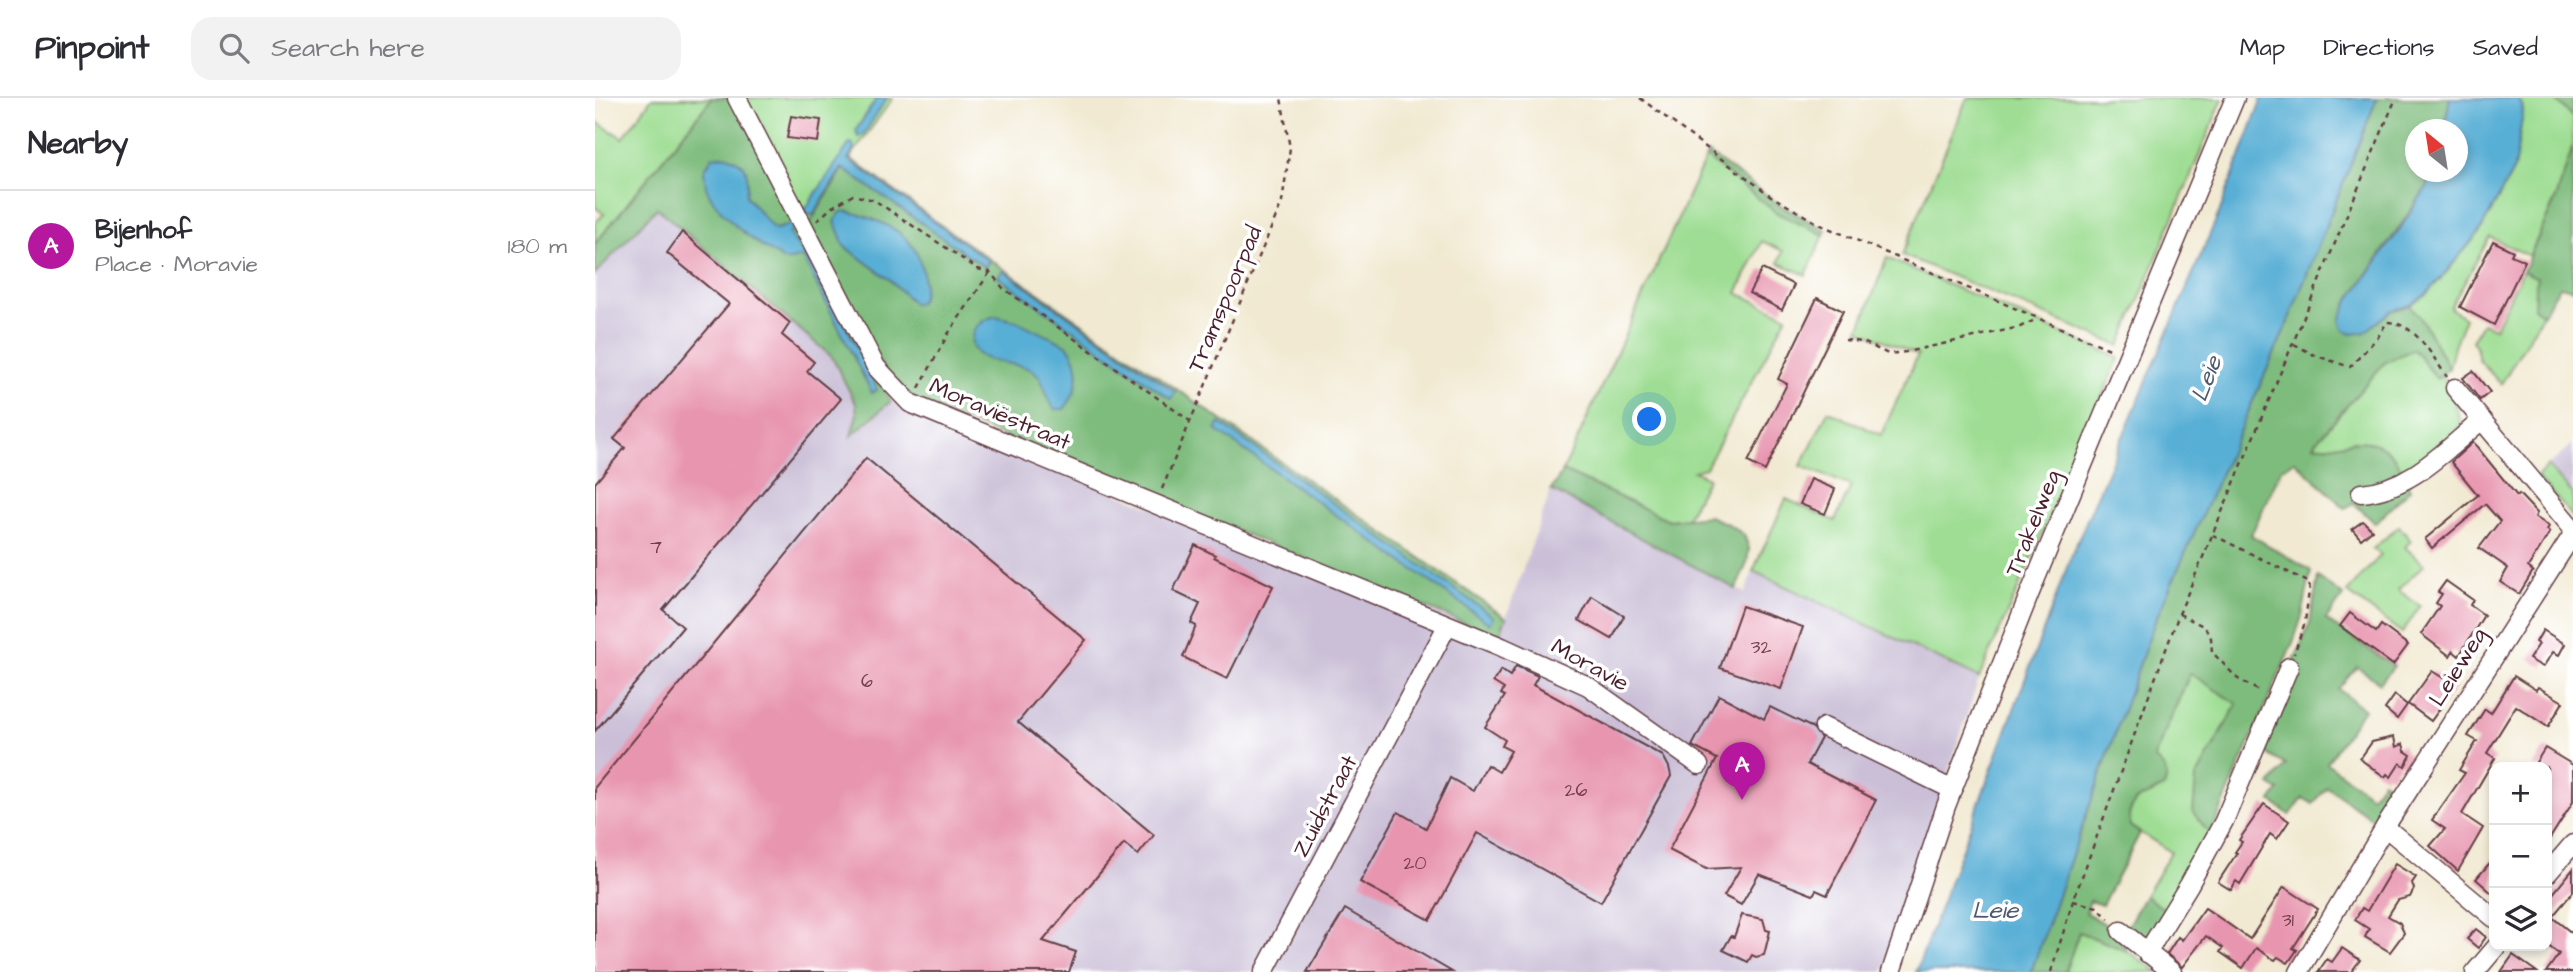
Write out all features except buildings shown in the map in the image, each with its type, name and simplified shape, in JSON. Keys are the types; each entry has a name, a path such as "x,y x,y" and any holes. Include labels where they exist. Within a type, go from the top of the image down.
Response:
{"street":[{"name":"Moraviëstraat","path":"737,98 876,367 910,403 1396,604"},
{"name":"Trakelweg","path":"1891,972 1953,790 2034,582 2235,98"},
{"path":"2455,388 2573,531"},
{"path":"2361,493 2395,486 2410,479 2481,420"},
{"name":"Leieweg","path":"2299,972 2385,827 2573,531"},
{"name":"Moravie","path":"1396,604 1502,647 1588,687 1699,765"},
{"name":"Zuidstraat","path":"1263,972 1447,626"},
{"path":"2147,953 2189,886 2224,821 2289,667"},
{"path":"1824,727 1953,790"},
{"path":"2385,827 2489,914"},
{"path":"2552,868 2573,844"},
{"path":"2121,931 2172,972"},
{"path":"2475,972 2493,951"}],"path":[{"name":"Tramspoorpad","path":"1155,505 1282,202 1290,148 1281,98"},
{"path":"1640,98 1771,196 1819,224 2128,357"},
{"path":"2050,972 2073,901 2179,614 2396,98"},
{"path":"805,233 831,206 853,195 874,200 978,270 991,272 1003,288 1190,421"},
{"path":"910,403 948,334 991,272"},
{"path":"1845,340 1863,342 1888,354 2020,327 2039,319"},
{"path":"2293,344 2314,355 2350,367 2378,337 2387,322 2396,323 2414,332 2455,388"},
{"path":"2213,535 2310,583 2305,622 2289,667"},
{"path":"2179,614 2205,627 2211,638 2212,652 2238,679 2262,693 2271,711"},
{"path":"2073,901 2097,907 2121,931"}],"shaded area":[{"path":"657,207 832,357 856,404 857,414 852,434 891,401 1043,466 1499,637 1551,490 1745,593 1753,571 1979,678 1883,972 595,972 595,274"},
{"path":"2573,444 2573,518 2535,478"}],"green space":[{"path":"652,98 712,98 595,244 595,223 604,214 595,207 595,121 623,138"},
{"path":"712,98 733,98 872,370 891,401 851,436 857,414 856,404 832,357 657,208 595,274 595,244"},
{"path":"743,98 893,98 850,158 809,225"},
{"path":"1967,98 2223,98 2120,346 1902,255"},
{"path":"2377,98 2450,98 2446,119 2405,119 2405,182 2428,182 2426,188 2347,304 2341,320 2364,332 2391,311 2410,305 2424,323 2449,368 2437,379 2413,349 2384,363 2313,445 2328,446 2364,441 2383,447 2396,460 2410,489 2375,523 2354,503 2345,508 2295,461 2281,469 2251,535 2311,571 2294,640 2210,835 2193,812 2196,778 2237,704 2190,673 2154,758 2165,770 2164,787 2135,801 2129,814 2130,826 2140,833 2102,905 2090,901 2086,913 2110,928 2127,951 2079,932 2065,972 2031,972 2154,623 2285,329"},
{"path":"2517,98 2555,99 2573,118 2573,146 2557,196 2529,256 2490,237 2450,308 2465,318 2449,368 2424,323 2410,305 2427,293 2480,232 2514,169 2523,112"},
{"path":"2554,98 2573,98 2573,118"},
{"path":"2573,146 2573,289 2560,286 2543,314 2534,308 2538,278 2523,271 2557,196"},
{"path":"1708,153 1783,207 1826,230 1824,235 1777,213 1706,157"},
{"path":"1706,157 1777,213 1824,235 1806,275 1779,263 1783,251 1762,241 1737,293 1787,316 1706,468 1694,471 1708,478 1687,518 1669,520 1563,471"},
{"path":"850,158 942,226 1506,618 1499,637 916,401 882,367 809,225"},
{"path":"1887,258 2119,358 1979,678 1753,571 1786,499 1835,521 1851,486 1801,466 1828,411 1881,435 1918,355 1859,330"},
{"path":"2523,271 2539,278 2534,308 2543,314 2501,384 2479,360 2472,341 2482,323 2495,328"},
{"path":"2414,349 2437,378 2441,376 2460,400 2455,404 2461,426 2403,474 2355,441 2325,447 2313,445 2384,363"},
{"path":"2548,466 2573,494 2573,517 2537,477"},
{"path":"1563,471 1669,520 1709,516 1728,524 1744,535 1749,548 1747,563 1736,589 1551,490"},
{"path":"2399,526 2411,541 2405,547 2424,565 2398,590 2420,606 2402,633 2347,592 2381,555 2373,549"},
{"path":"2318,577 2343,596 2326,620 2394,666 2380,683 2357,667 2338,689 2364,709 2327,763 2371,796 2383,781 2400,794 2380,824 2327,787 2313,804 2303,798 2290,815 2271,801 2279,790 2270,785 2286,765 2258,749 2310,623"},
{"path":"2190,673 2237,704 2196,778 2210,835 2167,911 2145,896 2171,852 2130,826 2129,814 2135,801 2164,787 2154,758"},
{"path":"2145,896 2167,911 2146,941 2127,927"},
{"path":"2079,932 2127,951 2159,972 2065,972"}],"water":[{"path":"877,98 887,98 863,135 858,137 856,130"},
{"name":"Leie","path":"2262,98 2377,98 2285,329 2154,623 2031,972 1916,972 2070,559 2219,213"},
{"path":"2450,98 2517,98 2523,112 2514,169 2480,231 2427,293 2410,305 2391,311 2365,332 2353,334 2343,329 2340,320 2347,304 2400,229 2428,182 2468,182 2468,119 2446,119"},
{"path":"850,143 854,149 848,159 989,261 985,267 842,168 814,214 810,216 802,209 806,208"},
{"path":"725,155 743,165 747,175 746,196 773,228 791,224 794,229 789,233 800,249 807,253 877,390 872,393 803,257 786,261 743,232 715,203 707,190 704,171 712,157"},
{"path":"844,211 889,226 910,243 922,269 924,286 920,302 914,304 890,280 844,246 835,222"},
{"path":"1003,270 1176,392 1171,399 998,277"},
{"path":"995,316 1016,321 1067,345 1076,361 1077,377 1073,394 1064,409 1054,409 1040,378 1030,369 997,362 978,354 973,347 975,329 983,321"},
{"path":"1220,423 1494,617 1490,624 1216,430"}],"place":[{"name":"Bijenhof","path":"1742,800"}]}
